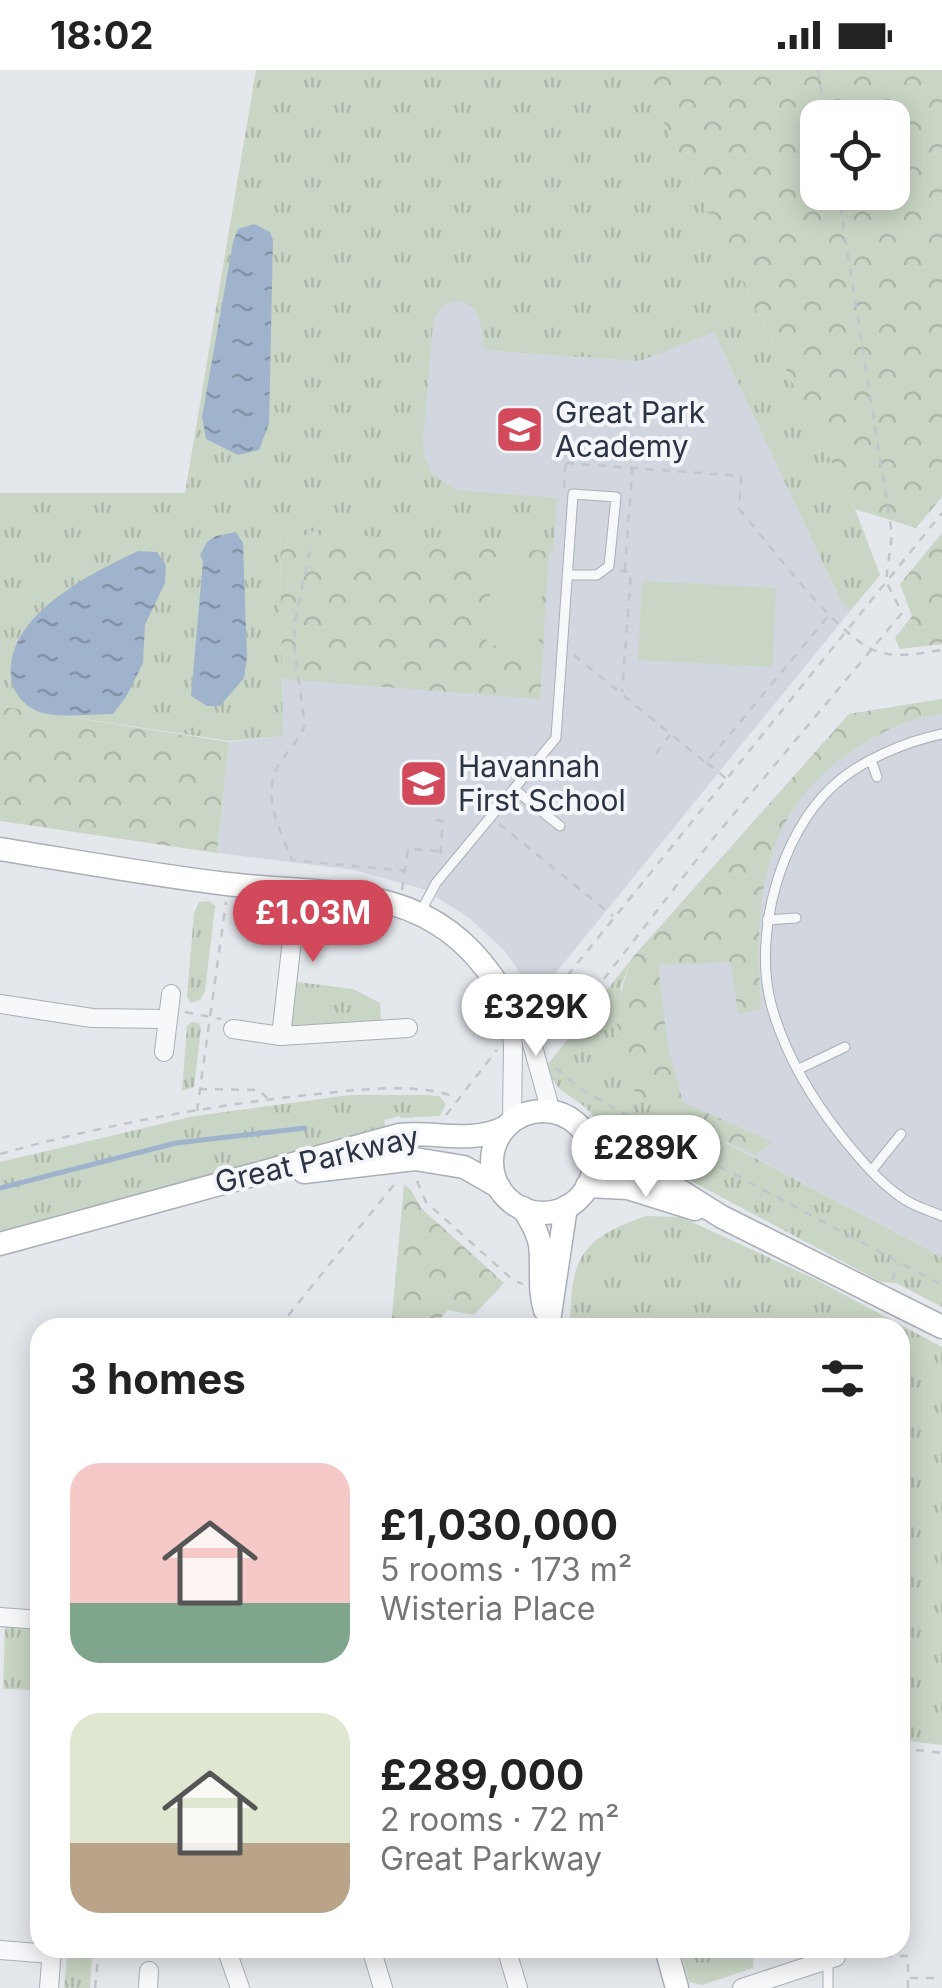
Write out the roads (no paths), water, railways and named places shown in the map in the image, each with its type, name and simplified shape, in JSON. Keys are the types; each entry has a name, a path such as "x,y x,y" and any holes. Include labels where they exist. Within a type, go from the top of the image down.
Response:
{"street":[{"path":"0,849 228,884 348,894 408,908 460,939 492,974 528,1029 551,1112 579,1126 590,1145 593,1166 587,1186 566,1207 544,1212 523,1208"},
{"path":"281,1036 298,888"},
{"path":"499,1188 492,1157 508,1125 513,1044 507,1000"},
{"path":"0,1004 92,1018 169,1008 164,1052"},
{"path":"234,1029 281,1036 366,1040 408,1028"},
{"name":"Great Parkway","path":"0,1244 399,1135 431,1133 474,1138 530,1112 551,1112"},
{"path":"590,1145 655,1175 722,1217 942,1327"},
{"name":"Great Parkway","path":"188,1190 348,1165 415,1159 464,1168 499,1188 523,1208"},
{"path":"587,1186 628,1188 722,1217"},
{"path":"549,1318 566,1207"},
{"path":"523,1208 540,1244 540,1295 547,1318"},
{"path":"0,1617 30,1619"},
{"path":"0,1950 30,1951"},
{"path":"49,1988 51,1958"},
{"path":"230,1958 240,1988"},
{"path":"374,1958 383,1988"},
{"path":"509,1958 518,1988"},
{"path":"668,1958 676,1988"},
{"path":"742,1988 832,1958"}],"lane":[{"path":"408,908 436,882 556,738 573,494 616,497 611,562 606,570 588,576 568,575"},
{"path":"942,734 871,760 833,786 799,829 768,920 765,959 771,1003 798,1070 820,1110 901,1198 942,1216"},
{"path":"871,760 876,776"},
{"path":"514,788 560,826"},
{"path":"768,920 796,918"},
{"path":"798,1070 845,1047"},
{"path":"872,1170 901,1134"},
{"path":"828,1988 832,1958"}],"water":[{"path":"254,224 270,232 273,240 269,424 259,450 238,455 206,439 202,417 233,242 238,229"},
{"path":"236,532 243,543 247,658 244,678 220,706 207,706 191,696 203,561 200,555 207,542 216,536"},
{"path":"138,551 157,552 166,565 165,583 145,625 143,663 126,697 113,714 69,716 37,711 27,705 12,682 12,659 20,637 53,600"}],"waterway":[{"path":"0,1188 176,1143 305,1128"}],"place":[{"name":"Great Park Academy","path":"520,430"},
{"name":"Havannah First School","path":"423,784"}]}
